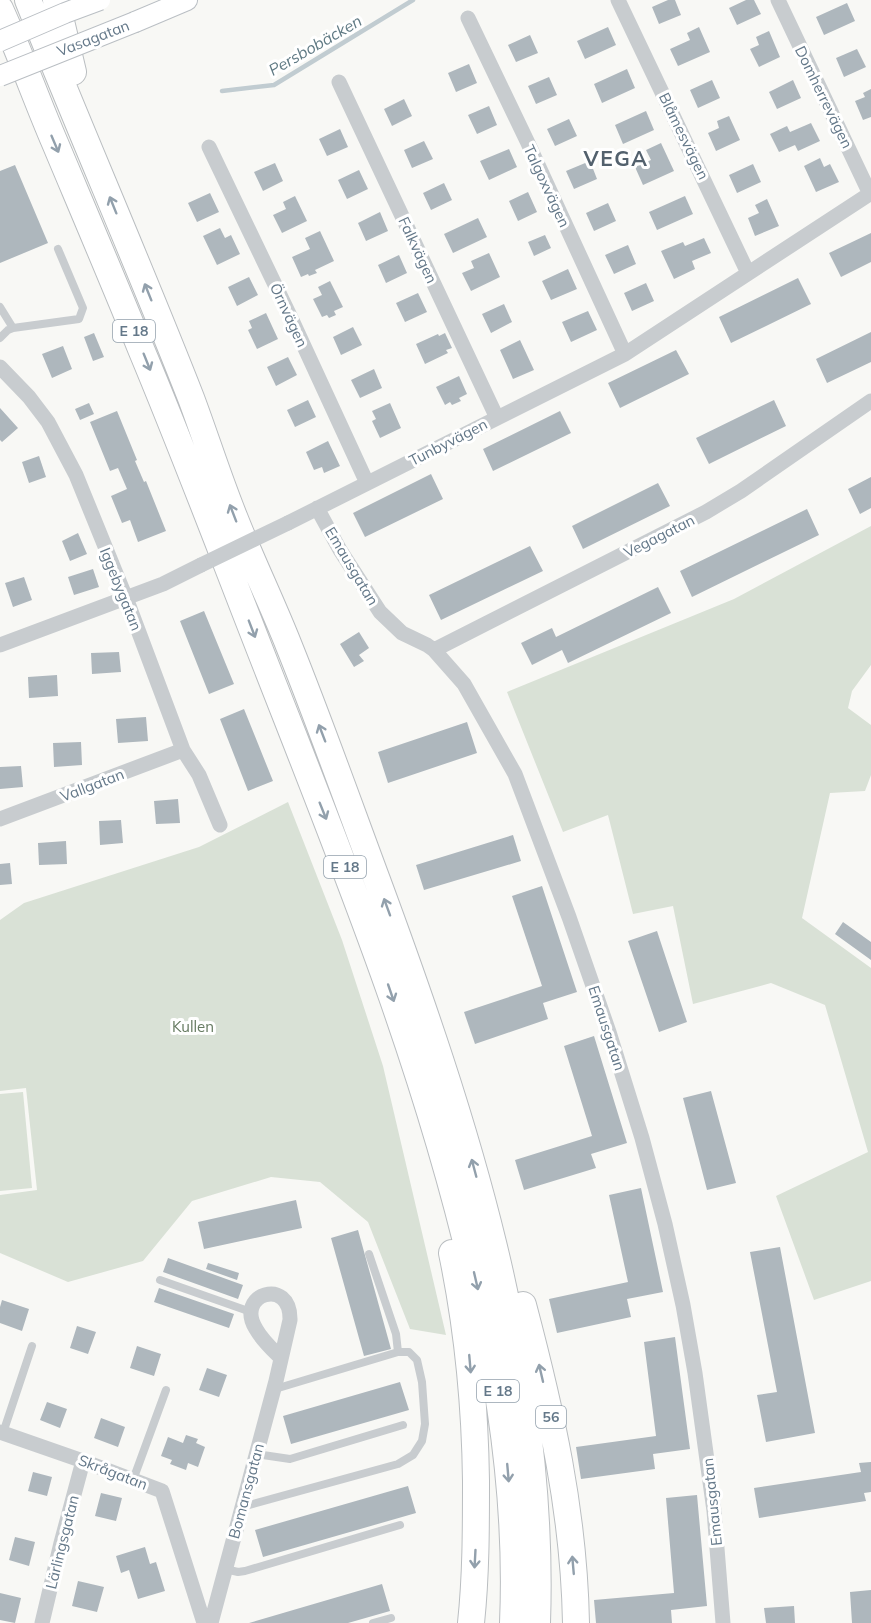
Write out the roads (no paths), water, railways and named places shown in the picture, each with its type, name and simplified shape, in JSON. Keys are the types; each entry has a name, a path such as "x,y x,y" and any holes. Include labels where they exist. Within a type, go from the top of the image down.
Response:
{"highway":[{"name":"E 18","path":"28,0 118,215 235,519 288,643 408,964 449,1084 489,1225 510,1319 530,1440 536,1507 537,1623"},
{"name":"E 18","path":"56,0 76,83 76,117"},
{"name":"E 18","path":"0,9 142,350 344,863 425,1096 465,1235 487,1329 505,1436 512,1522 513,1623"},
{"name":"E 18","path":"0,33 32,90"},
{"path":"446,1163 437,1184 458,1280 473,1390 476,1508 471,1623"},
{"name":"56","path":"489,1225 505,1235 550,1414 567,1508 575,1584 576,1623"}],"street":[{"path":"0,41 100,0"},
{"name":"Vasagatan","path":"0,76 187,0"},
{"name":"Blåmesvägen","path":"618,0 748,273"},
{"name":"Domherrevägen","path":"778,0 871,194"},
{"name":"Talgoxvägen","path":"468,18 625,354"},
{"name":"Falkvägen","path":"339,82 497,418"},
{"name":"Örnvägen","path":"209,147 367,483"},
{"name":"Tunbyvägen","path":"0,645 163,584 625,354 871,194"},
{"name":"Iggebygatan","path":"0,367 48,422 76,475 126,598 183,750 199,775 220,825"},
{"name":"Vegagatan","path":"434,650 706,512 741,491 871,401"},
{"name":"Emausgatan","path":"318,508 340,550 380,612 402,633 434,650 464,684 515,774 569,917 609,1032 642,1138 683,1305 714,1510 723,1623"},
{"name":"Vallgatan","path":"0,819 183,750"},
{"name":"Bomansgatan","path":"211,1623 290,1320 290,1310 286,1301 275,1294 266,1293 258,1297 251,1312"},
{"path":"251,1312 255,1328 281,1358"},
{"name":"Skrågatan","path":"1,1432 162,1491 204,1623"},
{"name":"Lärlingsgatan","path":"42,1623 83,1461"}],"lane":[{"path":"0,338 13,328 80,319 83,308 58,249"},
{"path":"0,307 13,328"},
{"path":"369,1254 396,1334 398,1352"},
{"path":"160,1280 251,1312"},
{"path":"1,1432 32,1346"},
{"path":"242,1508 398,1464 413,1455 422,1441 425,1424 422,1382 417,1360 409,1352 398,1352 273,1390"},
{"path":"133,1480 166,1390"},
{"path":"256,1454 290,1459 403,1425"},
{"path":"225,1569 245,1571 400,1525"},
{"path":"372,1623 391,1618"}],"waterway":[{"name":"Persbobäcken","path":"222,91 274,85 413,0"}],"district":[{"name":"VEGA","path":"616,158"}],"park label":[{"name":"Kullen","path":"193,1026"}]}
